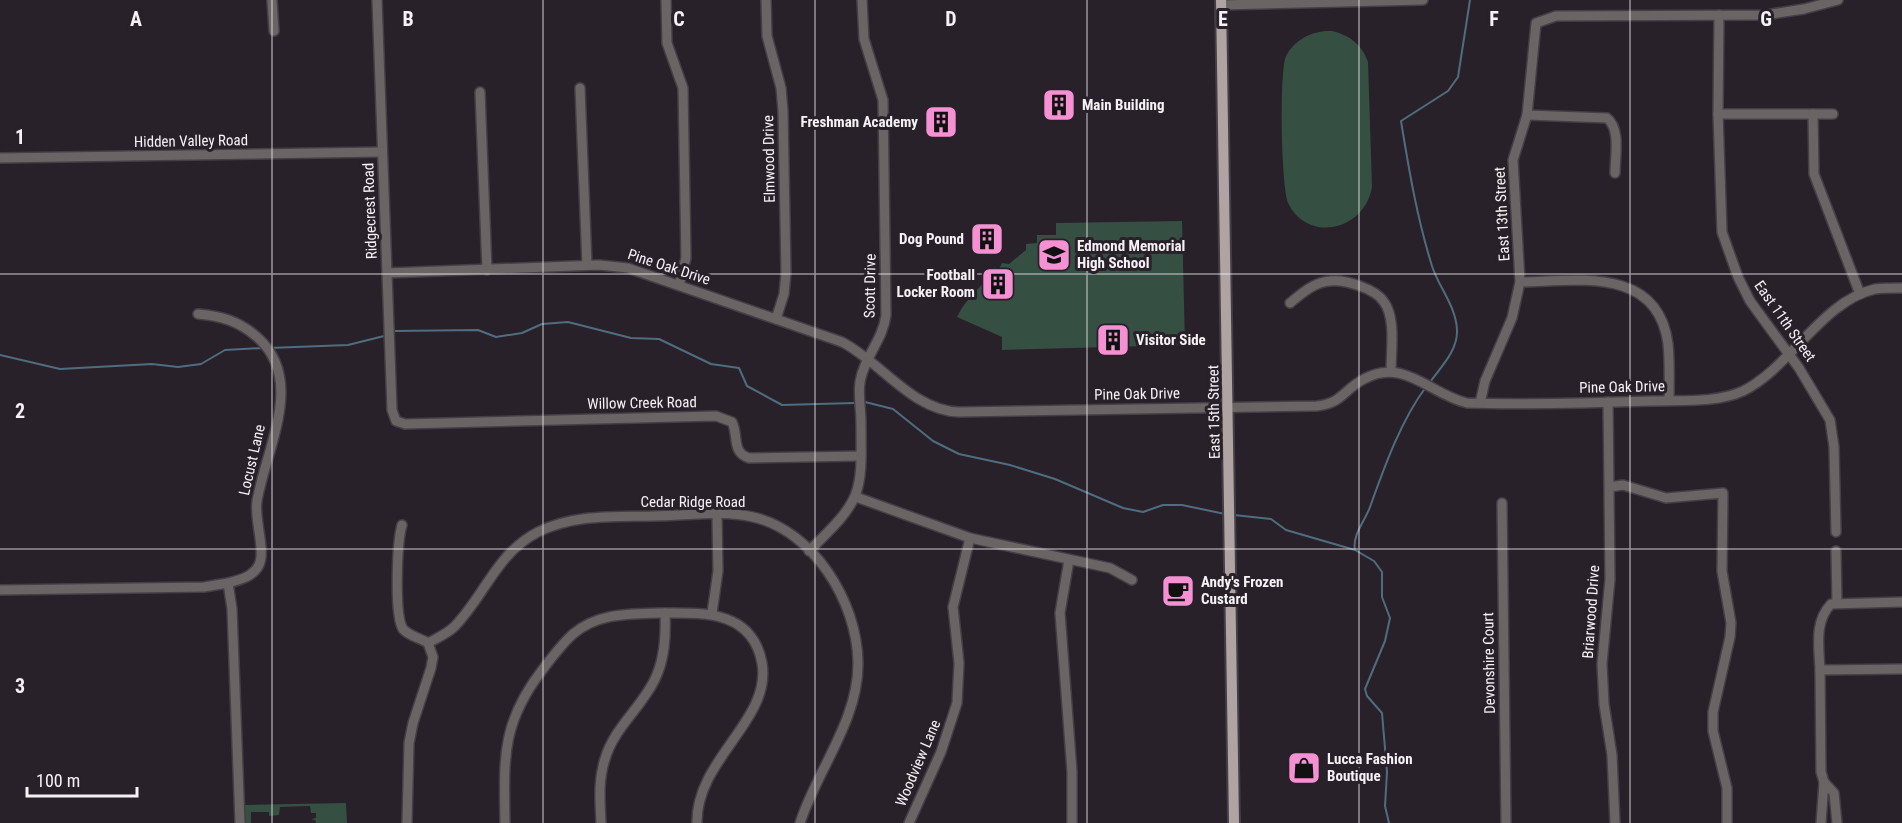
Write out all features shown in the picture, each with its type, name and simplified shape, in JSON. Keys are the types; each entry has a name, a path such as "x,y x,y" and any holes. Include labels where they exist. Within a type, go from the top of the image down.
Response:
{"main road":[{"name":"East 15th Street","path":"1221,3 1234,823"}],"street":[{"path":"272,0 274,31"},
{"name":"Ridgecrest Road","path":"376,0 392,410 396,421"},
{"path":"666,0 667,43 682,84 683,98 686,258 679,285"},
{"name":"Elmwood Drive","path":"766,0 766,36 781,88 783,111 786,273 784,294 776,319"},
{"name":"Scott Drive","path":"810,551 846,514 856,497 861,478 860,382 868,358 881,338 886,315 882,96 864,39 862,0"},
{"path":"1221,3 1423,0"},
{"path":"1719,15 1785,13 1838,0"},
{"name":"East 13th Street","path":"1480,403 1485,381 1512,318 1520,282 1513,160 1527,115 1533,75 1536,23 1556,16 1719,15"},
{"name":"East 11th Street","path":"1719,15 1718,114 1722,232 1738,277 1750,301 1790,353 1830,420 1834,447 1836,532"},
{"path":"580,88 587,266"},
{"path":"480,92 487,270"},
{"path":"1718,114 1833,114"},
{"path":"1812,114 1814,174 1860,294"},
{"path":"1527,115 1607,118 1612,122 1615,131 1615,173"},
{"name":"Hidden Valley Road","path":"0,158 382,152"},
{"name":"Pine Oak Drive","path":"387,273 587,266 628,268 842,342 868,358 920,399 938,409 951,412 1330,404 1347,394 1360,381 1382,371 1391,371 1418,379 1456,400 1480,403 1714,398 1743,391 1790,353 1823,320 1860,294 1876,289 1902,288"},
{"path":"1520,282 1601,280 1632,288 1654,308 1662,322 1668,343 1669,400"},
{"path":"1290,303 1308,289 1330,281 1371,288 1385,303 1390,323 1391,371"},
{"name":"Locust Lane","path":"198,315 217,316 247,328 269,349 281,375 280,407 256,508 260,550 259,566 248,576 228,583"},
{"name":"Briarwood Drive","path":"1608,402 1610,579 1602,663 1604,704 1612,755 1615,823"},
{"name":"Willow Creek Road","path":"396,421 405,424 716,416 732,422 736,447 741,454 749,458 861,456"},
{"path":"1610,487 1623,485 1666,498 1723,493 1722,571 1731,623 1713,712 1713,731 1727,788 1727,823"},
{"path":"856,497 970,538 1110,568 1132,580"},
{"name":"Devonshire Court","path":"1502,503 1506,823"},
{"path":"712,613 718,571 717,515"},
{"name":"Cedar Ridge Road","path":"428,643 454,627 506,556 521,543 552,526 589,518 717,515 740,515 769,521 785,530 810,551 832,580 850,614 855,636 858,668 849,710 800,823"},
{"path":"402,525 398,548 400,620 406,632 428,643 433,657 409,743 407,823"},
{"name":"Woodview Lane","path":"909,823 941,752 957,703 959,663 952,607 970,538"},
{"path":"1836,550 1837,603"},
{"path":"1065,823 1072,823 1072,772 1060,614 1070,560"},
{"path":"0,590 204,587 228,583 232,609 240,823"},
{"path":"1824,782 1834,793 1837,819 1821,819 1824,782 1821,772 1819,624 1822,613 1831,604 1837,603 1902,602"},
{"path":"601,823 600,780 604,759 618,731 654,681 664,649 665,613"},
{"path":"505,823 504,759 507,737 521,701 539,675 572,636 598,619 624,614 712,613 736,624 753,640 761,657 763,681 756,704 706,781 699,804 698,823"},
{"path":"1820,670 1902,669"}],"green space":[{"path":"1332,31 1354,42 1368,62 1372,187 1367,202 1348,222 1322,227 1309,224 1297,216 1288,203 1282,153 1282,83 1286,56 1294,45 1311,34"},
{"path":"1182,221 1185,345 1002,350 1002,337 957,317 994,267 999,269 1002,263 1009,264 1026,250 1026,244 1037,243 1037,235 1056,235 1056,223"},
{"path":"346,803 347,823 316,823 311,819 316,818 316,813 311,813 310,806 280,807 279,815 269,816 269,812 251,812 251,823 244,823 244,805"}],"waterway":[{"path":"1430,382 1452,351 1457,330 1454,313 1435,274 1422,230 1401,121 1448,91 1458,77 1470,0"},
{"path":"395,331 478,330 496,337 522,333 542,324 568,322 631,338 659,339 711,364 739,368 747,386 782,405 854,403"},
{"path":"269,348 348,345 384,336"},
{"path":"0,355 60,369 152,364 178,367 201,364 225,350 263,348"},
{"path":"1355,550 1357,533 1370,507 1394,445 1409,414 1426,387"},
{"path":"865,402 893,409 933,441 959,454 1010,465 1055,479 1123,508 1143,512 1163,505 1182,505 1225,514"},
{"path":"1234,515 1271,519 1286,530 1355,550 1374,561 1382,572 1382,597 1390,618 1385,641 1365,689 1367,696 1382,713 1387,772 1385,806 1389,823"}],"place":[{"name":"Main Building","path":"1059,105"},
{"name":"Freshman Academy","path":"941,122"},
{"name":"Dog Pound","path":"987,239"},
{"name":"Edmond Memorial High School","path":"1054,255"},
{"name":"Football Locker Room","path":"998,284"},
{"name":"Visitor Side","path":"1113,340"},
{"name":"Andy's Frozen Custard","path":"1178,591"},
{"name":"Lucca Fashion Boutique","path":"1304,768"}]}
